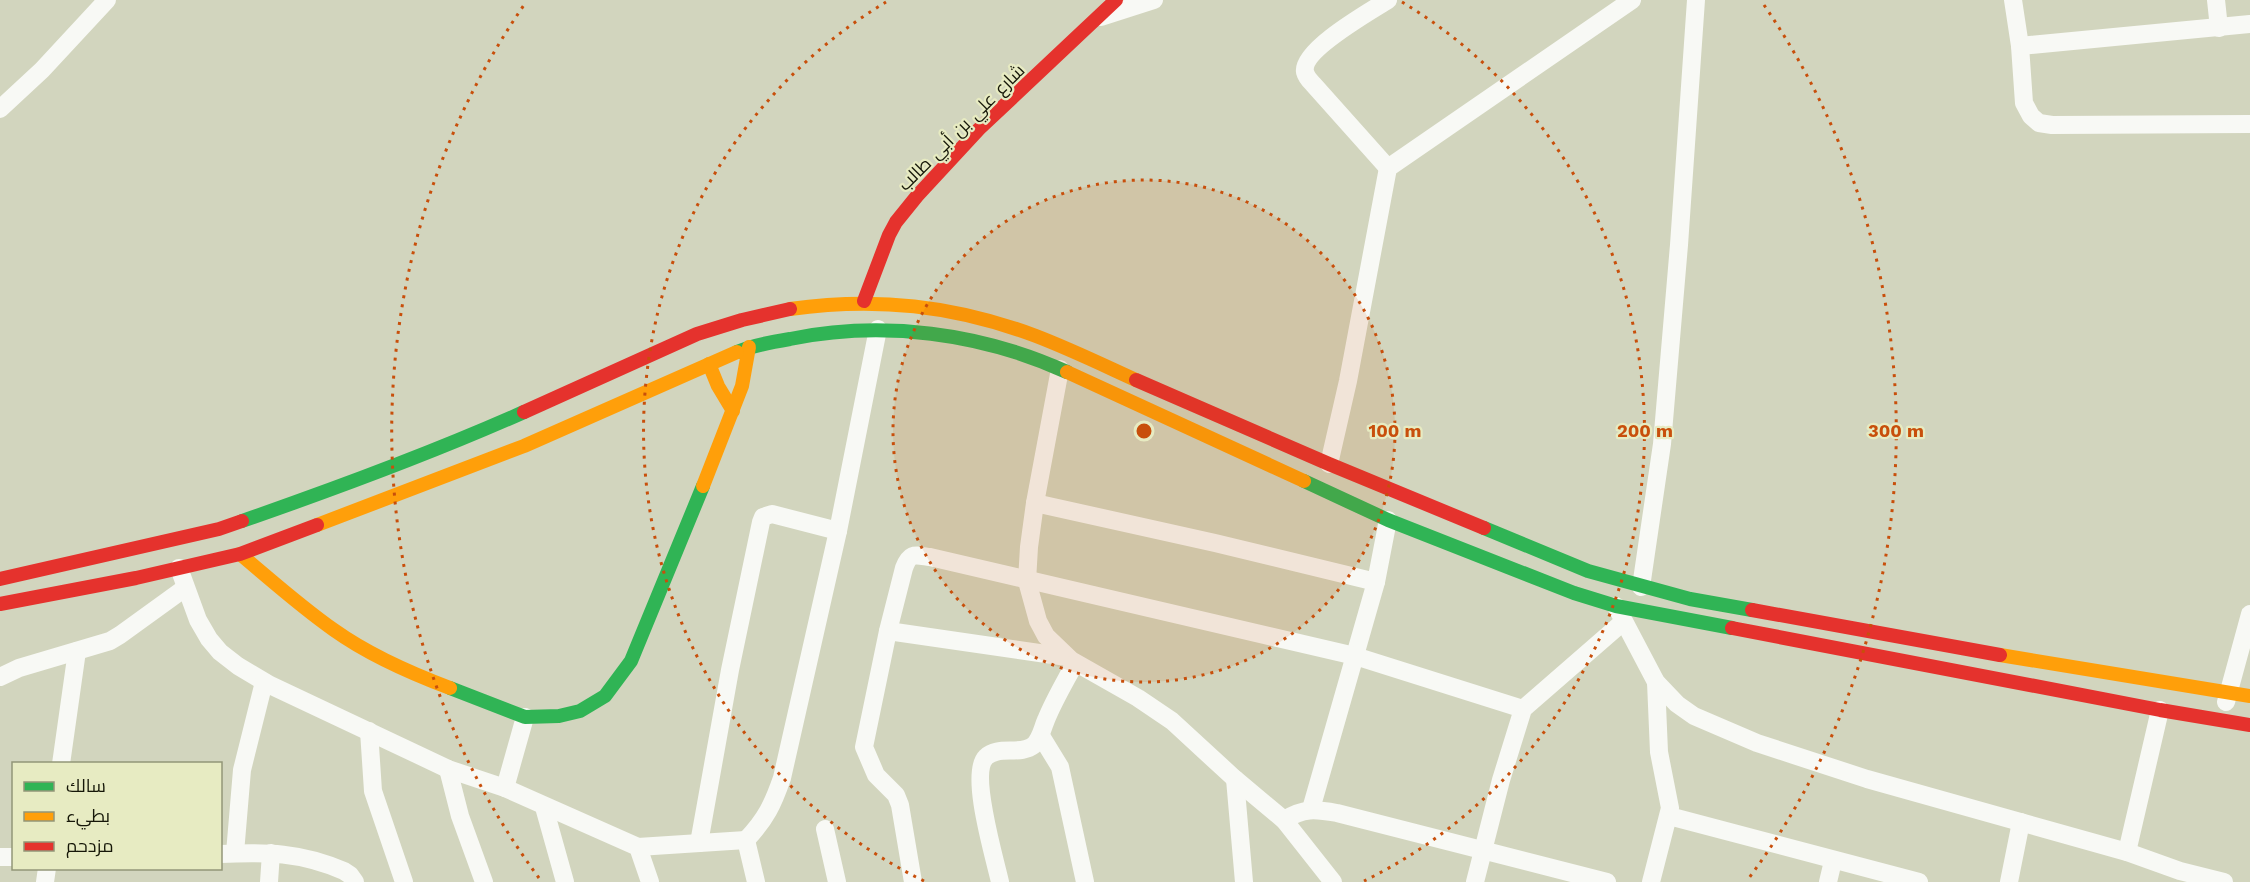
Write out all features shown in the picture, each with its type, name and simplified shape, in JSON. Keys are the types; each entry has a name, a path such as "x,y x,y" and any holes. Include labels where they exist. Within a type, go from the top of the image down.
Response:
{"main road":[{"name":"شارع علي بن أبي طالب","path":"864,301 889,235 896,222 917,196 979,129 1116,0"},
{"path":"0,604 240,554 475,449 697,334 735,321 785,309 823,303 864,301 919,305 952,311 1036,336 1329,464 1588,571 1641,587 1690,599 1982,652 2250,696"},
{"path":"0,579 219,529 347,484 475,449 524,446 749,348 824,332 878,329 935,334 987,344 1060,369 1388,520 1574,593 1619,614 2250,725"},
{"path":"240,554 292,599 335,631 376,656 431,681 525,717 559,716 580,711 605,696 631,661 733,411 742,386 749,348"},
{"path":"709,364 718,386 733,411"}],"street":[{"path":"0,109 42,70 107,0"},
{"path":"1099,17 1154,0"},
{"path":"1329,464 1348,381 1388,168 1632,0"},
{"path":"1641,587 1662,444 1696,0"},
{"path":"2013,0 2020,46 2024,104 2031,116 2039,123 2250,124"},
{"path":"2216,0 2219,28"},
{"path":"1378,2 1320,46 1310,56 1305,72 1388,168"},
{"path":"2020,46 2250,24"},
{"path":"179,568 185,588 208,639 238,666 264,682 448,769 505,788 638,847 746,840 766,818 782,777 838,531 878,329"},
{"path":"1060,369 1035,503 1027,581 1038,621 1047,636 1071,660 1138,698 1172,721 1234,779 1284,820 1333,882"},
{"path":"1035,503 1376,582"},
{"path":"699,843 730,670 761,522 764,517 772,514 838,531"},
{"path":"1311,809 1376,582 1388,520"},
{"path":"913,882 900,805 896,795 876,775 864,747 888,631 904,568 911,556 930,557 1355,656 1523,709"},
{"path":"0,677 19,668 98,646 120,635 185,588"},
{"path":"1475,882 1501,780 1523,709 1619,614 1656,682 1677,704 1694,716 1757,743 1867,779 2127,852 2164,874 2224,882"},
{"path":"2221,720 2250,614"},
{"path":"888,631 1071,660"},
{"path":"61,762 77,651"},
{"path":"1000,882 984,812 980,783 982,764 990,754 1029,748 1036,743 1041,736 1071,660"},
{"path":"264,682 242,770 228,853 298,855 317,860 350,874 355,882"},
{"path":"1651,882 1669,816 1668,796 1659,752 1656,682"},
{"path":"2127,852 2160,710"},
{"path":"505,788 525,717"},
{"path":"369,731 373,791 405,882"},
{"path":"1041,736 1059,767 1084,882"},
{"path":"448,769 460,816 484,882"},
{"path":"1234,779 1244,882"},
{"path":"544,807 565,882"},
{"path":"1284,820 1297,811 1311,809 1337,813 1607,882"},
{"path":"1669,816 1919,882"},
{"path":"2009,882 2021,822"},
{"path":"825,829 837,882"},
{"path":"746,840 756,882"},
{"path":"638,847 650,882"},
{"path":"269,882 271,853"},
{"path":"1828,882 1833,861"}],"traffic: fast":[{"path":"737,352 750,347 825,333 896,331 966,339 1001,348 1067,372"},
{"path":"242,521 454,442 524,412"},
{"path":"1304,481 1388,520 1574,593 1616,606 1732,628"},
{"path":"450,688 525,717 559,716 580,711 605,696 631,661 703,486"},
{"path":"1484,528 1588,571 1690,599 1752,610"}],"traffic: slow":[{"path":"790,309 822,305 884,304 914,306 975,317 1036,336 1136,380"},
{"path":"703,486 742,386 749,347"},
{"path":"317,525 524,446 737,352"},
{"path":"709,364 718,386 733,411"},
{"path":"1067,372 1304,481"},
{"path":"240,554 310,612 361,648 450,688"},
{"path":"2000,655 2250,696"}],"traffic: jam":[{"path":"864,301 889,235 896,222 917,196 979,129 1116,0"},
{"path":"524,412 697,334 742,320 790,309"},
{"path":"1136,380 1484,528"},
{"path":"0,579 219,529 242,521"},
{"path":"0,604 136,578 240,554 317,525"},
{"path":"1752,610 2000,655"},
{"path":"1732,628 2160,710 2250,725"}]}
